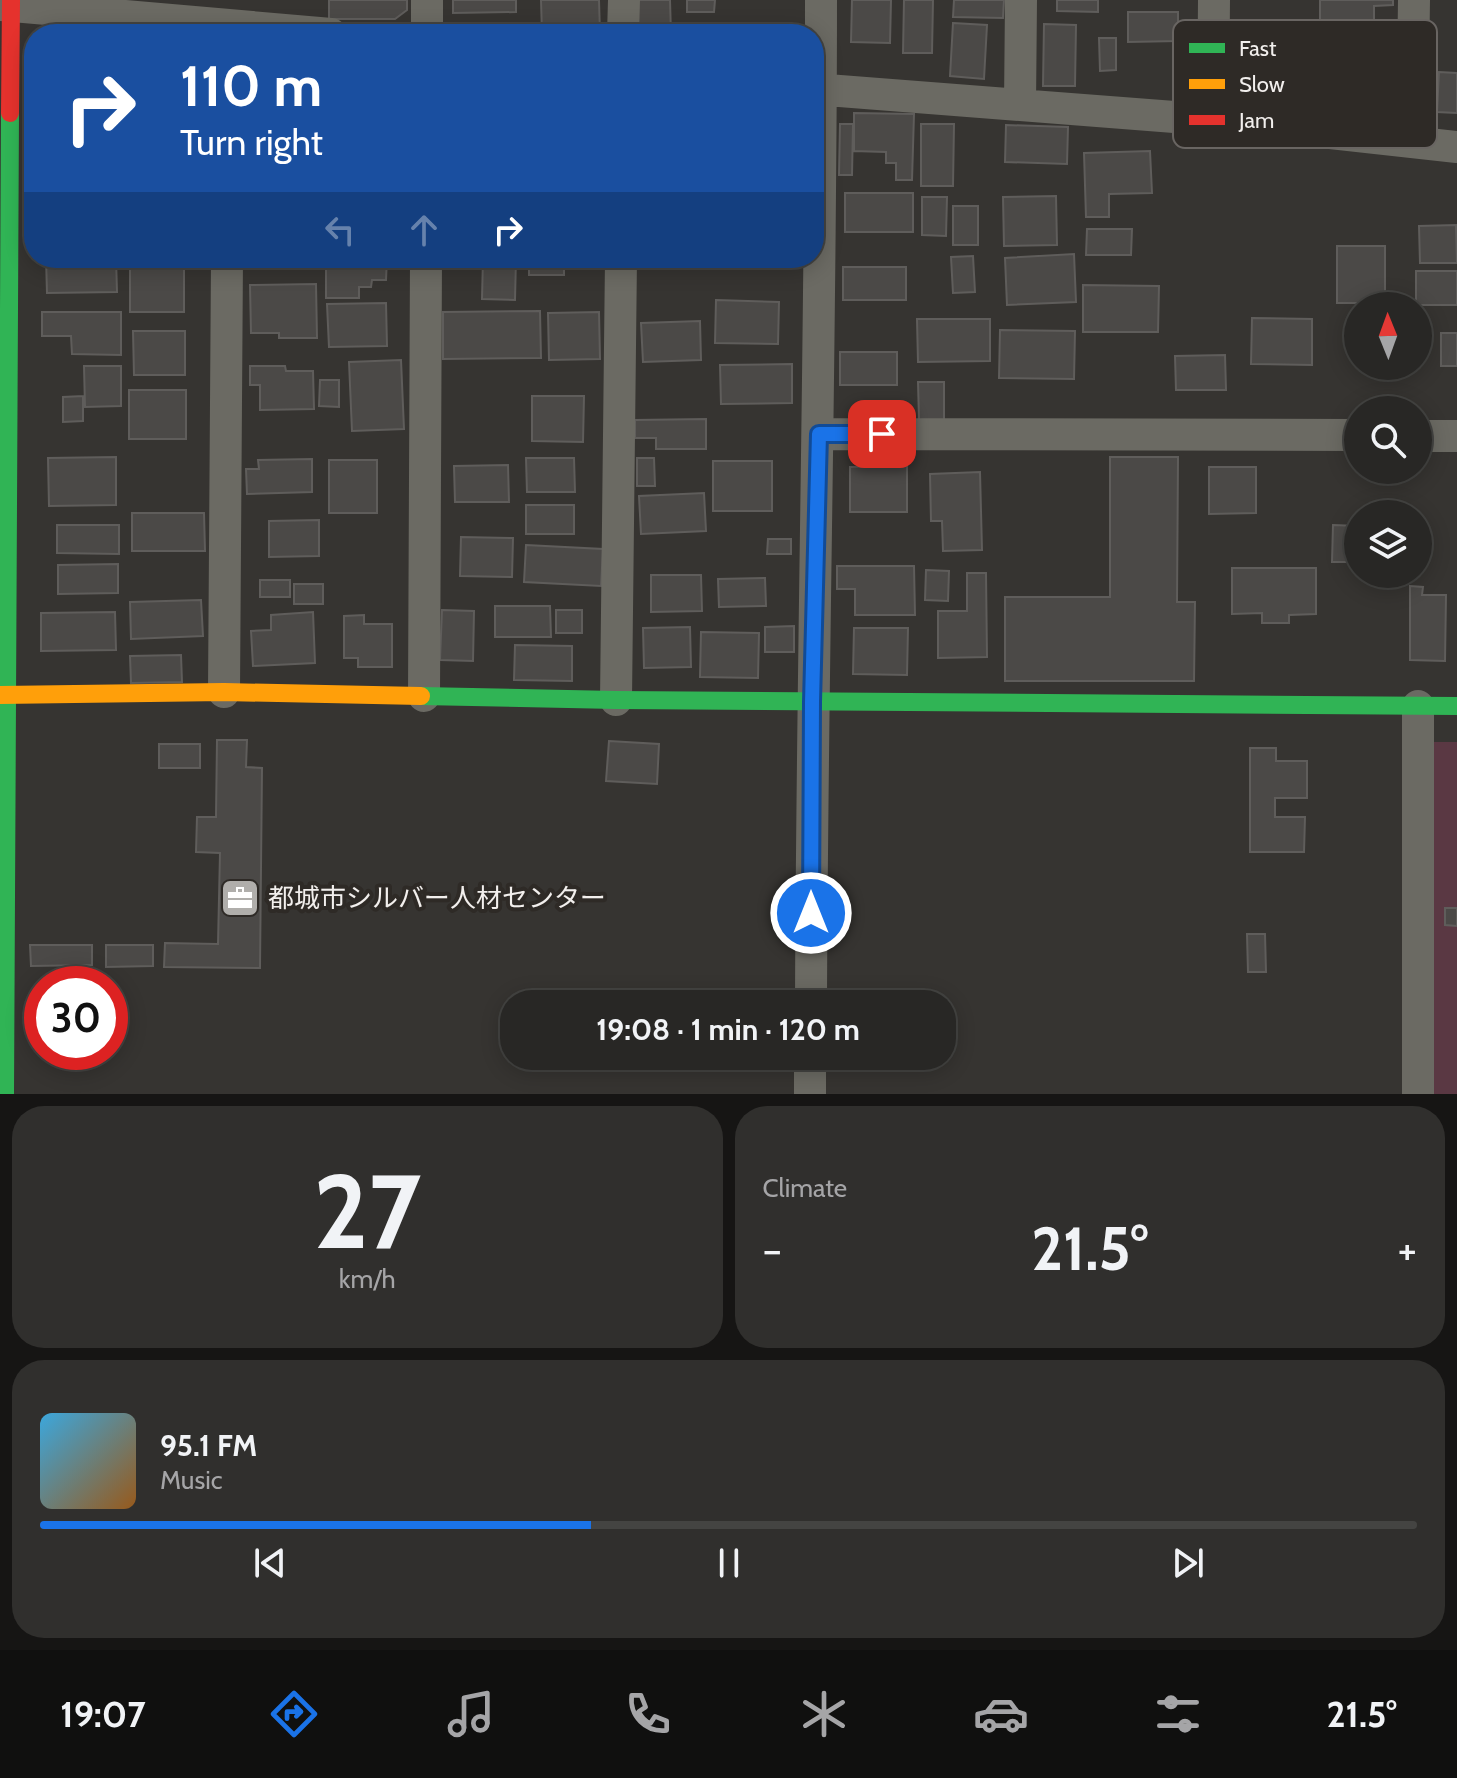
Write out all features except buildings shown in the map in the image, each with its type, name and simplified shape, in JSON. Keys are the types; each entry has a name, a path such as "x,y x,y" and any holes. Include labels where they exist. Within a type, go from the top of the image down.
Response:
{"street":[{"path":"427,0 427,24"},
{"path":"623,24 624,0"},
{"path":"820,24 821,0"},
{"path":"1020,105 1021,0"},
{"path":"1214,0 1214,20"},
{"path":"1414,0 1414,20"},
{"path":"5,1094 7,3 262,24"},
{"path":"824,90 1173,117"},
{"path":"1437,145 1457,147"},
{"path":"224,692 227,268"},
{"path":"424,696 426,268"},
{"path":"616,700 621,268"},
{"path":"811,990 819,268"},
{"path":"819,434 1344,435"},
{"path":"1432,436 1457,436"},
{"path":"4,695 224,692 616,700 1457,706"},
{"path":"1418,706 1418,1094"},
{"path":"810,1070 810,1094"}],"shaded area":[{"path":"1430,742 1457,742 1457,1094 1429,1094"}],"traffic: fast":[{"path":"5,1094 10,113"},
{"path":"421,696 1457,706"}],"traffic: slow":[{"path":"0,695 224,692 421,696"}],"traffic: jam":[{"path":"10,113 11,0"}],"place":[{"name":"都城市シルバー人材センター","path":"240,898"}],"route":[{"path":"811,913 812,702 819,434 882,434"}]}
